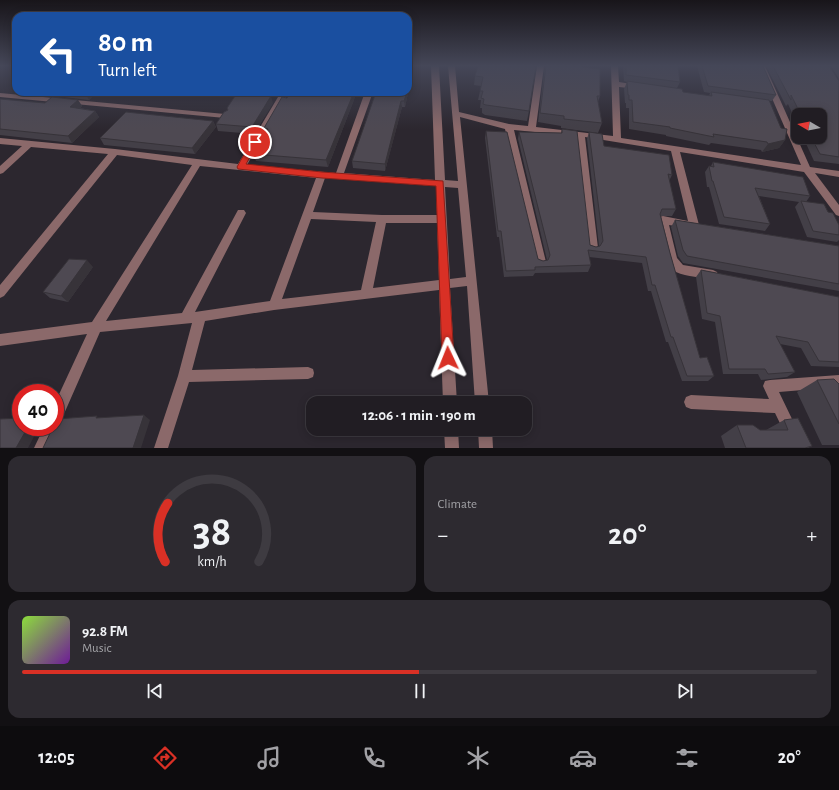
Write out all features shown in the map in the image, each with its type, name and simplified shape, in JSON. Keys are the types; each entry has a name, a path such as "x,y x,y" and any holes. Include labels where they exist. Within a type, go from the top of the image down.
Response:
{"street":[{"path":"436,87 450,396"},
{"path":"453,87 481,396"},
{"path":"532,128 538,87"},
{"path":"616,87 617,139"},
{"path":"639,87 647,88"},
{"path":"769,87 775,106 807,169 839,212"},
{"path":"0,95 225,116"},
{"path":"241,167 283,96"},
{"path":"339,176 368,96"},
{"path":"456,114 509,127 532,128 617,139 839,174"},
{"path":"509,127 541,262"},
{"path":"580,134 593,248"},
{"path":"0,141 322,175 463,185"},
{"path":"0,171 29,144"},
{"path":"675,148 698,225 663,220 672,259 679,268 724,277"},
{"path":"0,293 115,152"},
{"path":"64,398 96,328 198,163"},
{"path":"274,305 322,175"},
{"path":"186,318 241,213"},
{"path":"307,216 382,219 441,219"},
{"path":"366,294 382,219"},
{"path":"0,340 200,317 274,305 472,281"},
{"path":"161,448 184,376 200,317"},
{"path":"184,376 308,374"},
{"path":"799,448 770,386 839,381"},
{"path":"691,402 779,406"},
{"path":"41,448 47,436"},
{"path":"451,436 452,448"},
{"path":"485,436 486,448"}],"building":[{"path":"481,87 533,87 529,111 483,104 484,99 481,98 483,91 480,91"},
{"path":"543,87 600,87 600,96 597,96 602,123 564,119 564,116 540,113"},
{"path":"627,87 668,87 682,89 683,92 712,96 711,92 769,100 781,128 787,129 785,140 768,144 767,142 713,134 714,137 670,127 633,122 632,100 629,100"},
{"path":"715,87 772,87 776,95"},
{"path":"784,87 839,87 839,157 820,154 815,144 827,144 827,108 798,108 791,95 791,100"},
{"path":"235,96 271,96 252,127 216,124 224,112 228,110 227,108"},
{"path":"288,96 352,96 326,160 253,154 268,129 264,128 282,97 287,98"},
{"path":"375,96 406,96 404,101 401,101 385,164 352,161"},
{"path":"52,97 78,100 70,107 95,111 68,136 0,129 0,99 45,103"},
{"path":"126,112 213,121 192,148 100,138"},
{"path":"562,129 577,131 590,245 596,247 600,246 603,241 589,132 602,134 604,146 669,155 672,175 668,174 676,209 662,209 660,214 700,358 707,357 714,376 687,376 673,337 671,337 655,285 652,285 646,257 588,250 591,265 535,267 535,270 506,271 501,231 498,231 486,131 507,132 538,259 543,261 548,260 550,255 519,132 562,133"},
{"path":"713,162 803,177 810,196 755,188 770,224 724,217 712,181 709,166 714,167"},
{"path":"801,201 824,204 828,212 833,213 839,225 839,235 813,231"},
{"path":"675,220 839,246 839,284 687,256 683,250"},
{"path":"69,259 87,260 61,296 43,292"},
{"path":"701,270 839,297 839,362 819,361 808,342 776,336 795,372 768,374 765,369 729,369 720,316 707,313"},
{"path":"834,379 839,384 839,424 817,380"},
{"path":"144,415 133,448 43,448 49,436 64,436 64,418 97,416 96,418"},
{"path":"12,418 12,436 23,436 16,448 0,448 0,419"},
{"path":"798,418 812,446 805,448 746,448 737,425 753,425 760,430 788,430 784,420"}],"route":[{"path":"255,142 241,167 322,175 440,183 448,358"}]}
